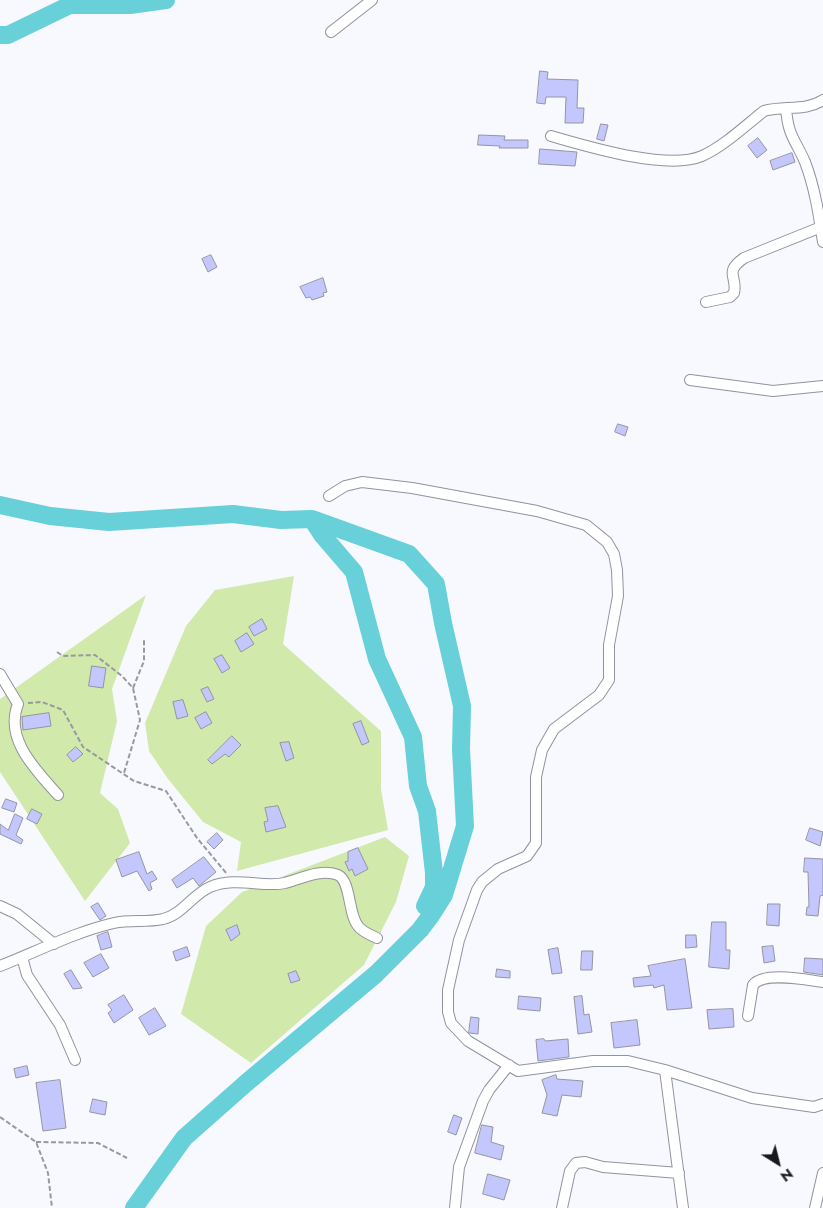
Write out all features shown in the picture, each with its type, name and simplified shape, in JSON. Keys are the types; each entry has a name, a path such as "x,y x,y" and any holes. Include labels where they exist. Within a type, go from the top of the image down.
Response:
{"street":[{"path":"331,32 372,0"},
{"path":"551,136 606,151 651,158 688,160 702,156 764,111 804,108 823,100"},
{"path":"786,108 791,137 805,162 813,188 823,242"},
{"path":"706,302 730,297 734,293 732,270 735,264 744,258 820,227"},
{"path":"690,380 772,391 823,386"},
{"path":"329,496 345,486 362,482 412,488 537,511 586,525 607,542 614,554 618,596 609,645 609,680 606,688 564,720 548,738 542,750 536,777 536,843 527,856 498,869 482,882 477,890 459,940 448,990 448,1012 451,1023 468,1041 518,1072 608,1061 628,1062 665,1070 752,1098 814,1107 823,1104"},
{"path":"0,674 18,704 13,722 16,736 35,768 58,795"},
{"path":"0,966 116,922 164,919 179,911 207,888 234,882 283,883 326,873 338,875 343,879 347,888 353,918 360,928 377,938"},
{"path":"0,906 17,914 54,944"},
{"path":"22,957 26,975 60,1025 75,1060"},
{"path":"748,1016 753,985 756,981 768,978 823,982"},
{"path":"455,1208 459,1168 483,1101 489,1090 509,1065"},
{"path":"665,1070 683,1208"},
{"path":"562,1208 570,1171 576,1163 585,1162 619,1169 679,1173"},
{"path":"815,1208 823,1173"}],"path":[{"path":"133,688 144,661 144,640"},
{"path":"57,652 63,656 96,655 122,676 133,688 140,720 124,773"},
{"path":"18,704 42,702 63,710 83,747 141,785 160,788 166,791 197,838 234,882"},
{"path":"0,1117 36,1142 98,1143 126,1158"},
{"path":"36,1142 48,1174 52,1208"}],"green space":[{"path":"294,576 283,644 381,731 381,789 388,830 237,871 241,842 203,822 168,779 149,751 145,723 186,626 215,590"},
{"path":"146,595 112,689 117,721 100,793 118,809 130,843 85,901 0,772 0,699"},
{"path":"385,837 409,856 396,902 364,965 251,1063 181,1014 206,926 242,892"}],"building":[{"path":"540,71 548,72 547,79 578,80 577,108 584,108 583,123 565,123 566,97 546,97 545,104 537,103"},
{"path":"601,124 608,125 604,141 597,139"},
{"path":"479,135 505,136 504,140 528,140 528,148 499,148 500,146 478,145"},
{"path":"758,138 767,150 757,158 748,146"},
{"path":"540,149 577,152 575,166 539,164"},
{"path":"792,153 795,162 773,170 770,161"},
{"path":"211,255 217,267 208,272 202,259"},
{"path":"323,278 327,292 323,293 324,296 312,300 310,297 306,298 300,287"},
{"path":"618,424 628,427 625,436 615,432"},
{"path":"262,619 267,629 254,636 249,627"},
{"path":"247,633 254,644 241,652 235,641"},
{"path":"222,655 230,668 222,673 214,659"},
{"path":"92,666 106,668 103,688 89,686"},
{"path":"208,687 214,699 207,702 201,690"},
{"path":"183,700 188,716 177,719 173,702"},
{"path":"206,712 212,723 201,729 195,718"},
{"path":"49,713 51,726 23,730 22,717"},
{"path":"361,721 369,742 362,745 353,724"},
{"path":"232,736 241,745 229,757 225,754 212,764 208,760"},
{"path":"289,742 294,758 286,761 280,743"},
{"path":"76,747 83,754 73,762 67,755"},
{"path":"6,799 17,803 14,812 2,808"},
{"path":"278,806 286,827 266,832 264,822 268,821 265,808"},
{"path":"32,809 42,814 37,824 27,819"},
{"path":"15,814 23,818 16,835 23,840 21,844 0,834 0,824 8,830"},
{"path":"810,828 823,832 820,846 806,840"},
{"path":"217,833 223,840 214,849 207,842"},
{"path":"358,848 368,869 355,876 352,869 349,871 345,862 348,861 348,852"},
{"path":"139,852 147,874 152,871 157,879 150,883 152,889 149,891 137,871 122,877 116,860"},
{"path":"204,857 216,872 199,886 193,878 177,888 172,880"},
{"path":"805,858 823,859 823,895 820,896 818,916 806,915 807,907 809,907 808,872 804,872"},
{"path":"98,903 106,916 100,920 91,907"},
{"path":"768,904 780,904 779,926 767,925"},
{"path":"712,922 726,922 726,950 730,950 729,969 709,967"},
{"path":"237,925 240,934 231,941 226,930"},
{"path":"108,932 112,947 101,950 97,936"},
{"path":"686,935 696,935 697,947 686,948"},
{"path":"773,946 775,961 764,963 762,947"},
{"path":"187,947 190,956 176,961 173,952"},
{"path":"558,948 562,973 552,974 548,950"},
{"path":"582,951 593,951 592,970 581,970"},
{"path":"101,954 109,968 93,977 84,963"},
{"path":"805,958 823,959 823,975 804,972"},
{"path":"685,959 692,1008 667,1010 664,985 654,988 653,985 634,987 633,978 651,976 648,966"},
{"path":"497,969 510,971 510,978 496,977"},
{"path":"71,970 82,988 73,989 64,974"},
{"path":"296,971 300,980 291,983 288,974"},
{"path":"124,995 133,1010 114,1023 108,1013 112,1010 108,1005"},
{"path":"519,996 541,998 540,1011 518,1009"},
{"path":"582,996 584,1015 589,1014 592,1032 578,1034 574,997"},
{"path":"155,1008 166,1026 149,1035 139,1018"},
{"path":"733,1009 734,1027 709,1029 707,1010"},
{"path":"471,1017 479,1018 478,1034 469,1033"},
{"path":"637,1020 640,1045 614,1048 611,1023"},
{"path":"544,1039 545,1041 568,1039 569,1057 538,1061 536,1040"},
{"path":"27,1066 29,1075 16,1078 14,1069"},
{"path":"556,1075 557,1079 583,1081 581,1097 562,1095 557,1116 542,1113 547,1095 542,1080"},
{"path":"60,1080 66,1128 43,1131 36,1083"},
{"path":"93,1099 107,1102 105,1115 90,1112"},
{"path":"454,1115 462,1118 456,1135 448,1132"},
{"path":"482,1125 493,1127 491,1142 504,1146 501,1160 475,1153"},
{"path":"488,1174 510,1180 504,1200 483,1194"}],"waterway":[{"path":"0,35 8,35 70,5 130,5 166,0"},
{"path":"0,505 50,516 109,522 233,514 281,520 312,519 409,554 436,584 462,706 461,749 465,826 444,895 432,914 420,930 376,974 184,1138 134,1208"},
{"path":"312,519 323,536 354,572 377,659 413,737 418,786 427,811 434,873 434,887 425,906"}]}
